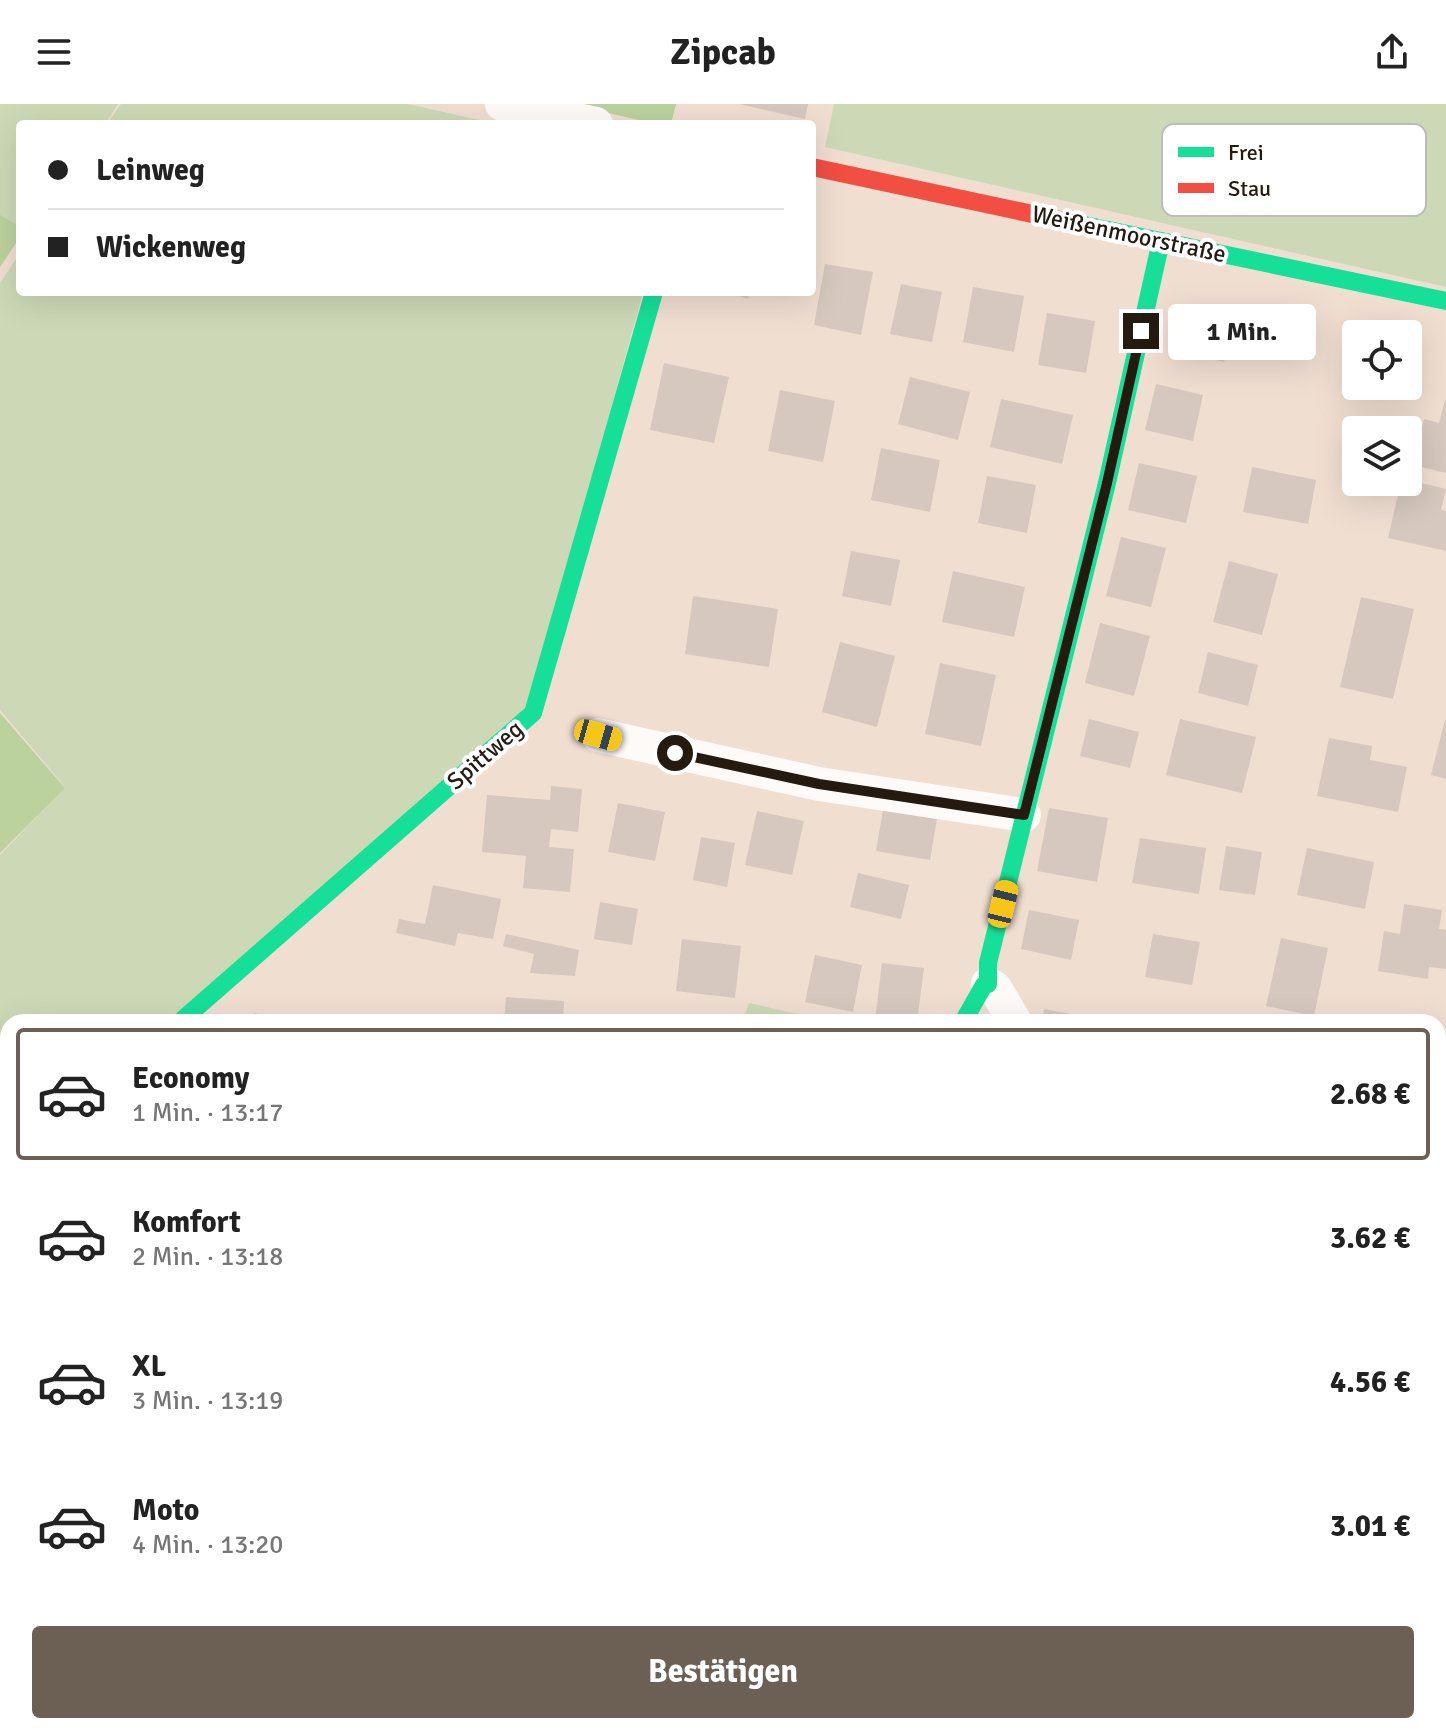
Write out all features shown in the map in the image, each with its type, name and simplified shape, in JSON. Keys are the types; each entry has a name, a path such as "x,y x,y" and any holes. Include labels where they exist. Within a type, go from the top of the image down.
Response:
{"street":[{"path":"502,104 577,120"},
{"name":"Weißenmoorstraße","path":"816,168 1446,301"},
{"path":"988,984 988,963 1107,483 1161,241"},
{"name":"Spittweg","path":"189,1014 533,713 653,296"},
{"path":"598,735 819,784 1024,815"},
{"path":"968,1014 984,985 988,984"},
{"path":"988,984 995,988 1010,1014"}],"green space":[{"path":"0,104 118,104 108,120 16,120 16,231 0,222"},
{"path":"121,104 408,104 479,120 110,120"},
{"path":"569,104 676,104 672,120 639,120"},
{"path":"834,104 1446,104 1446,287 825,147"},
{"path":"0,215 16,225 16,243 0,267"},
{"path":"16,259 16,296 642,296 528,712 187,1014 0,1014 0,855 65,787 0,710 0,283"},
{"path":"0,713 65,788 0,853"},
{"path":"749,1003 798,1014 745,1014"}],"building":[{"path":"739,104 808,104 805,119"},
{"path":"825,264 873,272 861,335 814,325"},
{"path":"901,284 942,292 932,342 890,334"},
{"path":"973,287 1024,296 1014,352 963,342"},
{"path":"1185,306 1235,318 1224,362 1174,350"},
{"path":"1047,313 1095,321 1086,373 1038,365"},
{"path":"664,363 729,377 714,443 650,430"},
{"path":"910,377 970,392 958,440 898,424"},
{"path":"1156,384 1203,395 1193,441 1145,430"},
{"path":"780,390 835,401 823,462 768,451"},
{"path":"1001,399 1073,415 1062,464 990,447"},
{"path":"1446,400 1446,473 1422,467 1424,419 1439,423"},
{"path":"881,448 940,460 930,512 871,500"},
{"path":"1139,463 1197,476 1186,523 1128,510"},
{"path":"1252,467 1316,480 1308,524 1243,512"},
{"path":"987,476 1036,485 1027,533 978,523"},
{"path":"1422,483 1446,489 1441,510 1446,511 1446,551 1388,538 1398,496 1422,496"},
{"path":"1121,537 1166,548 1151,607 1106,596"},
{"path":"851,551 900,560 891,606 842,596"},
{"path":"1229,561 1278,574 1262,635 1213,622"},
{"path":"953,571 1025,587 1014,637 942,622"},
{"path":"693,596 778,609 769,667 685,654"},
{"path":"1361,597 1414,609 1393,699 1340,687"},
{"path":"1100,623 1150,636 1134,696 1085,683"},
{"path":"840,642 895,656 877,727 822,712"},
{"path":"1208,652 1258,665 1248,706 1198,693"},
{"path":"940,663 996,675 981,746 925,734"},
{"path":"1089,719 1139,732 1130,768 1080,756"},
{"path":"1180,719 1256,737 1242,793 1166,775"},
{"path":"1446,720 1446,779 1431,775"},
{"path":"1329,738 1372,746 1370,760 1407,767 1398,812 1317,796"},
{"path":"551,786 582,789 578,832 551,829 549,847 574,849 570,892 523,888 526,856 482,852 487,795 550,800"},
{"path":"618,803 665,812 655,861 608,852"},
{"path":"1049,808 1108,818 1097,882 1037,871"},
{"path":"883,810 937,819 930,860 876,851"},
{"path":"757,811 804,821 792,875 745,865"},
{"path":"701,837 735,843 727,887 693,880"},
{"path":"1140,838 1206,848 1199,894 1132,883"},
{"path":"1226,846 1262,852 1255,895 1219,890"},
{"path":"1307,848 1374,862 1365,909 1297,895"},
{"path":"858,873 909,885 901,919 850,907"},
{"path":"433,885 501,899 493,939 458,933 455,946 396,933 399,919 425,924"},
{"path":"600,902 638,909 632,945 594,939"},
{"path":"1404,904 1442,910 1439,929 1446,930 1446,969 1429,967 1428,979 1378,971 1384,931 1400,934"},
{"path":"1029,910 1079,920 1071,960 1021,949"},
{"path":"506,934 579,950 575,976 530,973 534,954 503,946"},
{"path":"1153,934 1200,942 1192,985 1145,977"},
{"path":"1281,938 1328,948 1314,1014 1266,1006"},
{"path":"682,939 741,946 735,998 676,991"},
{"path":"815,955 862,965 853,1012 805,1002"},
{"path":"882,963 924,968 918,1014 876,1014"},
{"path":"506,997 564,1001 563,1014 505,1014"},
{"path":"1044,1009 1071,1014 1043,1014"}],"traffic: fast":[{"path":"1075,223 1446,301"},
{"path":"968,1014 984,985 988,984 988,963 1107,483 1161,241"},
{"path":"189,1014 533,713 653,296"}],"traffic: jam":[{"path":"816,168 1075,223"}],"route":[{"path":"675,753 819,784 1024,815 1107,483 1141,331"}]}
